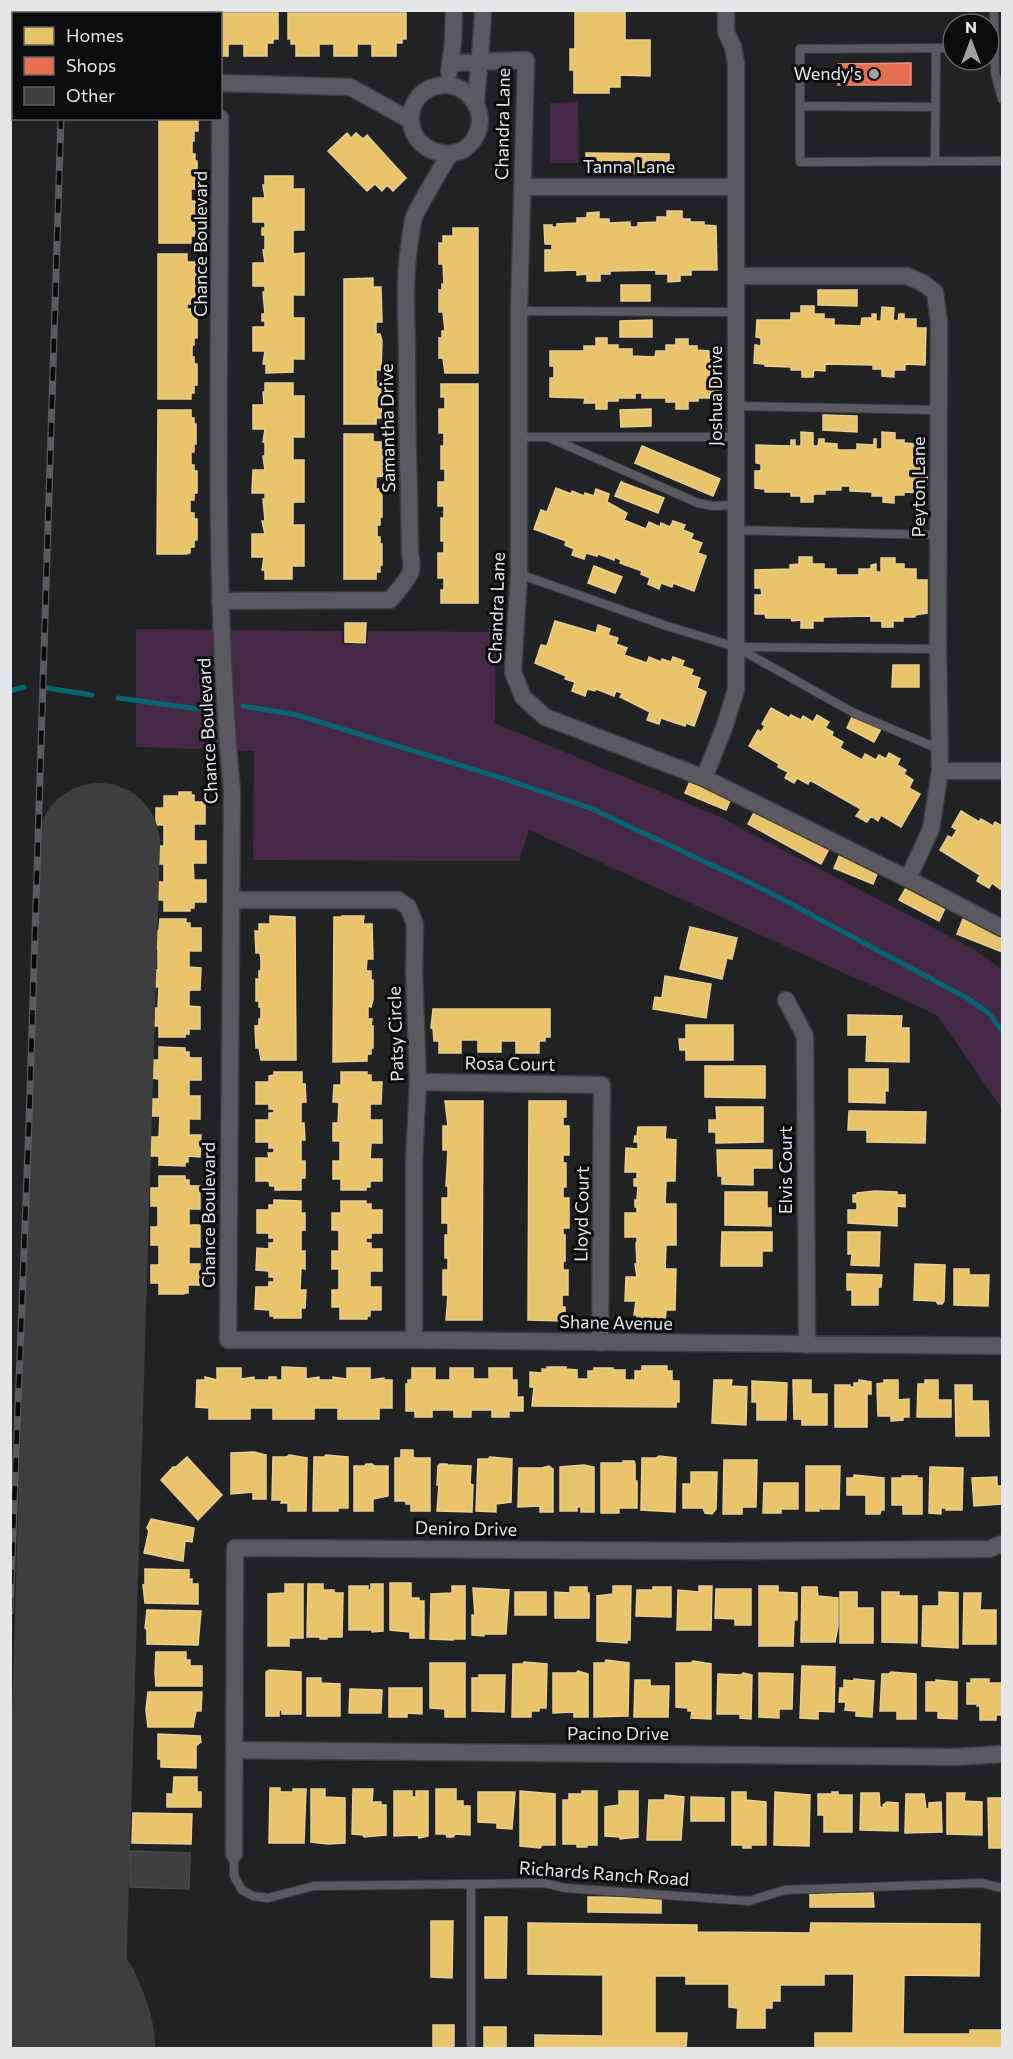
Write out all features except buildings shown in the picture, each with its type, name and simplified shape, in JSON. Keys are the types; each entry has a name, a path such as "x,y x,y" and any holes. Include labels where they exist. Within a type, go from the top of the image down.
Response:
{"street":[{"path":"446,85 453,43 454,10"},
{"name":"Samantha Drive","path":"220,601 390,600 411,572 406,265 414,217 451,154 463,150 473,141 479,129 480,116 476,103 483,10"},
{"name":"Joshua Drive","path":"704,778 736,690 736,63 733,47 726,32 726,10"},
{"name":"Chandra Lane","path":"450,63 526,60 519,311 519,574 513,672 523,697 545,717 704,778 1002,928"},
{"path":"222,83 350,87 410,120"},
{"path":"451,154 433,152 418,142 412,131 410,120 413,106 421,95 433,87 446,85 458,87 476,103"},
{"name":"Chance Boulevard","path":"220,120 220,601 232,791 228,1341"},
{"name":"Tanna Lane","path":"522,187 736,187"},
{"name":"Peyton Lane","path":"736,276 907,276 923,283 935,292 939,322 940,771 931,829 908,879"},
{"path":"940,771 1002,771"},
{"name":"Patsy Circle","path":"231,900 398,900 408,907 415,924 414,971 418,1082 414,1159 414,1340"},
{"name":"Elvis Court","path":"786,1000 805,1036 807,1345"},
{"name":"Rosa Court","path":"418,1082 602,1085"},
{"name":"Lloyd Court","path":"600,1343 602,1085"},
{"name":"Shane Avenue","path":"228,1341 414,1340 1002,1346"},
{"name":"Deniro Drive","path":"234,1854 235,1548 284,1546 727,1551 988,1549 1002,1544"},
{"name":"Pacino Drive","path":"234,1750 943,1757 1002,1754"}],"lane":[{"path":"935,161 936,48"},
{"path":"941,48 800,49 800,162 1002,161"},
{"path":"995,72 1002,99"},
{"path":"800,106 935,106"},
{"path":"519,311 736,312"},
{"path":"735,406 939,410"},
{"path":"518,437 735,437"},
{"path":"547,437 698,503 713,506 736,506"},
{"path":"736,531 939,535"},
{"path":"519,574 667,626 736,647 854,713 940,749"},
{"path":"736,647 938,649"},
{"name":"Richards Ranch Road","path":"234,1854 234,1876 242,1890 253,1896 268,1898 314,1886 544,1883 565,1888 749,1901 785,1890 982,1883 1002,1888"},
{"path":"471,1884 471,2049"}],"shaded area":[{"path":"578,102 579,163 550,163 550,103"},
{"path":"136,629 342,631 342,644 367,645 368,631 496,632 495,723 716,815 972,948 1002,969 1002,1109 937,1015 529,830 519,861 253,860 254,751 136,747"}],"waterway":[{"path":"10,691 24,687"},
{"path":"47,688 92,695"},
{"path":"118,698 200,709"},
{"path":"243,706 297,715 508,780 590,808 763,889 967,998 989,1013 1002,1031"}],"taxiway":[{"path":"66,1935 90,1951 106,1970 124,2010 131,2048"}],"runway":[{"path":"63,2048 99,844"}],"railway":[{"path":"10,1612 29,1122 61,120"}],"place":[{"name":"Wendy's","path":"874,74"}]}
